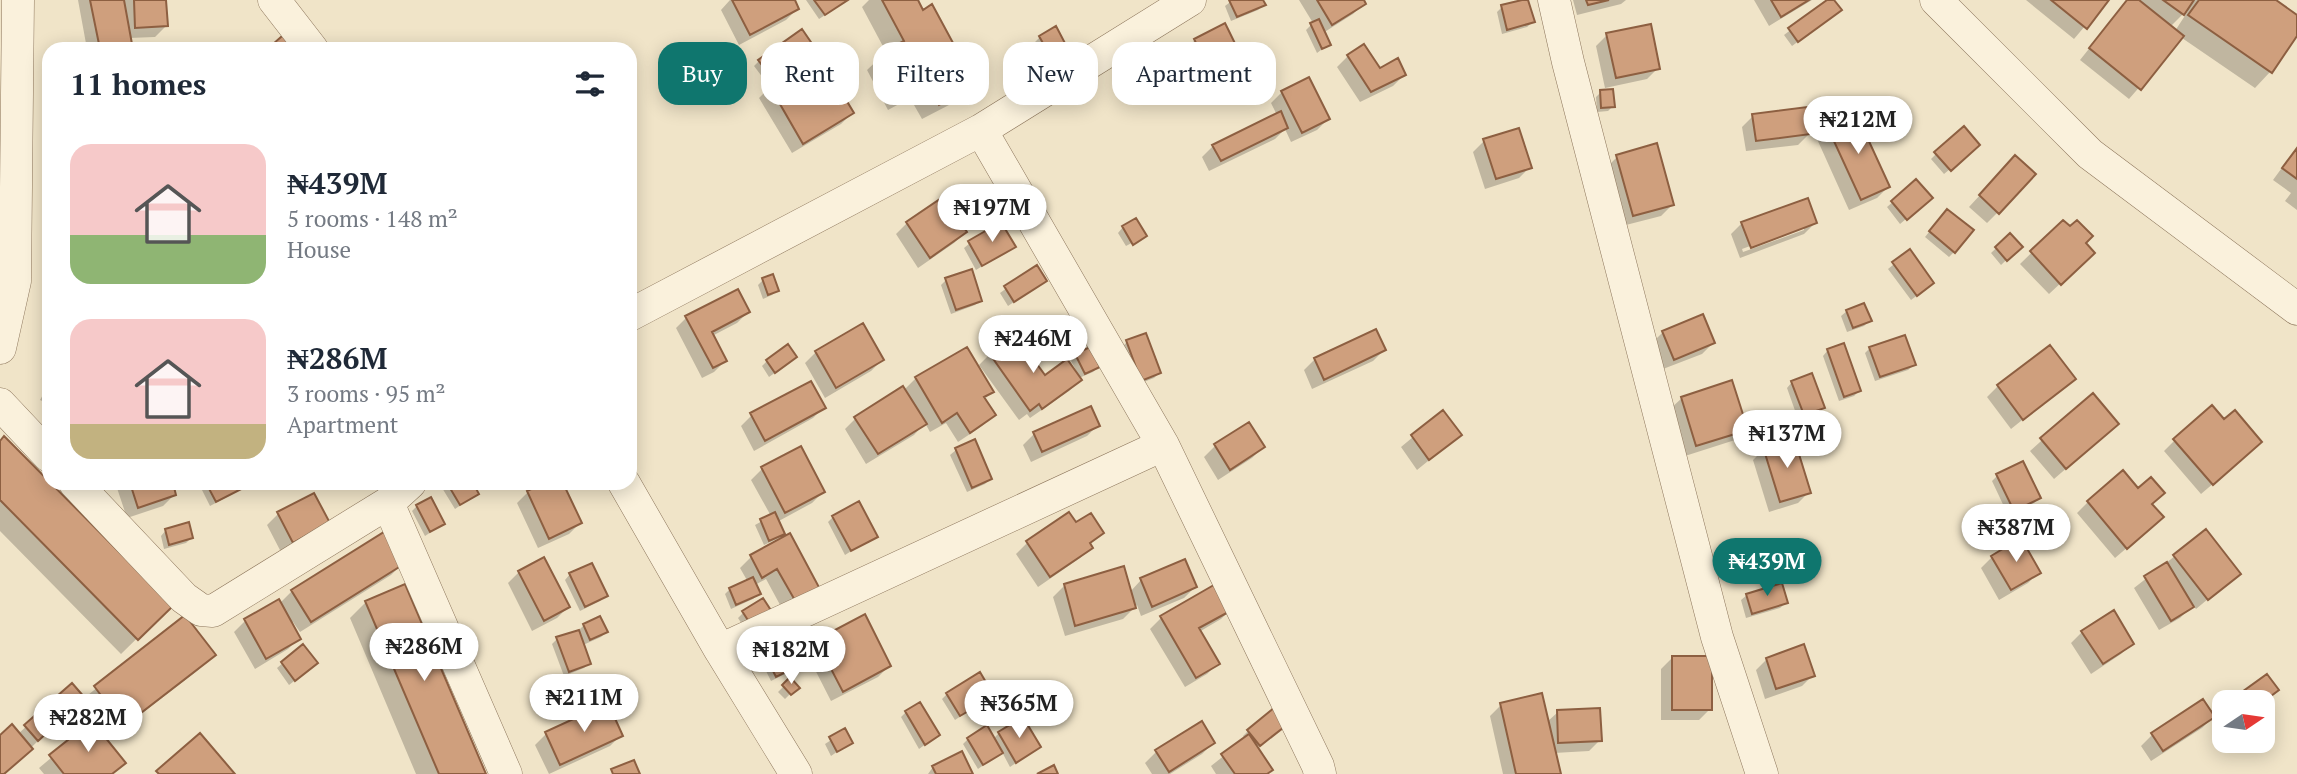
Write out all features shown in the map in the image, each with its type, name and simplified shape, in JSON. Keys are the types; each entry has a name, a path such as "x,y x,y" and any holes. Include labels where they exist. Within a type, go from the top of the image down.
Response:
{"street":[{"path":"0,348 15,281 18,0"},
{"path":"274,0 307,42"},
{"path":"637,311 981,130 1190,0"},
{"path":"1554,0 1567,62 1717,637 1762,774"},
{"path":"1936,0 2090,154 2297,309"},
{"path":"981,130 1163,445 1315,771"},
{"path":"0,404 42,449"},
{"path":"720,650 1163,445"},
{"path":"82,490 184,598 201,610 213,611 399,493 506,774"},
{"path":"628,490 720,650 796,774"}],"building":[{"path":"90,0 124,0 132,42 99,42"},
{"path":"134,0 166,0 168,26 135,28"},
{"path":"732,0 795,0 799,9 750,35"},
{"path":"814,0 848,0 825,15"},
{"path":"882,0 918,0 923,10 932,4 953,42 902,42 904,41"},
{"path":"1229,0 1263,0 1266,5 1237,17"},
{"path":"1317,0 1364,0 1366,4 1332,25"},
{"path":"1528,0 1535,22 1507,30 1501,5"},
{"path":"1586,0 1609,0 1588,5"},
{"path":"1771,0 1809,0 1781,17"},
{"path":"1827,0 1834,0 1842,10 1798,42 1788,28"},
{"path":"2051,0 2109,0 2087,29"},
{"path":"2127,0 2139,0 2184,36 2141,90 2089,48"},
{"path":"2163,0 2194,0 2184,15"},
{"path":"2199,0 2276,0 2297,15 2297,36 2272,73 2188,15"},
{"path":"1319,19 1331,45 1322,49 1310,23"},
{"path":"1225,23 1234,42 1196,42 1194,39"},
{"path":"1651,24 1660,69 1616,78 1606,33"},
{"path":"1056,26 1064,42 1042,42 1039,36"},
{"path":"290,29 302,42 275,42"},
{"path":"802,29 811,42 784,42"},
{"path":"1364,44 1380,68 1398,58 1406,75 1371,92 1347,55"},
{"path":"1309,77 1330,119 1302,133 1281,91"},
{"path":"1613,89 1615,107 1601,108 1600,90"},
{"path":"781,105 849,105 854,113 803,144"},
{"path":"1807,107 1811,134 1756,141 1752,114"},
{"path":"1281,111 1288,128 1221,161 1212,145"},
{"path":"1856,113 1890,187 1861,200 1827,126"},
{"path":"1964,126 1980,145 1951,171 1934,152"},
{"path":"1519,128 1532,168 1496,179 1483,139"},
{"path":"1657,143 1674,205 1633,216 1616,155"},
{"path":"2297,148 2297,179 2282,168"},
{"path":"2015,155 2036,174 1999,214 1979,195"},
{"path":"1916,179 1933,198 1907,220 1891,201"},
{"path":"943,197 967,232 930,258 906,222"},
{"path":"1808,198 1817,223 1751,248 1741,222"},
{"path":"1947,209 1974,230 1955,253 1929,231"},
{"path":"1136,218 1147,236 1133,245 1122,226"},
{"path":"2063,220 2070,226 2077,220 2093,236 2086,243 2095,253 2061,285 2030,251"},
{"path":"1001,222 1016,247 982,266 968,241"},
{"path":"2010,233 2023,247 2007,261 1995,247"},
{"path":"1910,249 1934,283 1917,296 1892,262"},
{"path":"1037,265 1047,281 1014,302 1004,286"},
{"path":"972,269 982,301 956,310 945,278"},
{"path":"773,274 779,291 768,295 762,278"},
{"path":"738,289 750,312 712,332 727,361 713,368 685,316"},
{"path":"1864,303 1872,321 1853,328 1846,310"},
{"path":"1703,314 1715,343 1674,360 1662,331"},
{"path":"863,323 884,360 836,388 815,351"},
{"path":"1376,329 1386,350 1324,380 1314,358"},
{"path":"1146,333 1161,373 1141,381 1126,340"},
{"path":"1015,334 1045,375 1067,359 1082,380 1042,409 1039,404 1030,411 989,353"},
{"path":"1905,335 1916,365 1880,377 1869,347"},
{"path":"1844,343 1861,391 1844,397 1827,349"},
{"path":"788,344 797,357 775,373 766,360"},
{"path":"2050,345 2076,379 2023,420 1997,385"},
{"path":"967,347 994,392 984,397 996,415 970,433 957,413 942,423 915,377"},
{"path":"1090,347 1100,367 1085,374 1075,354"},
{"path":"1812,373 1825,408 1804,415 1791,381"},
{"path":"1732,380 1748,430 1696,446 1681,397"},
{"path":"811,381 826,408 765,441 750,413"},
{"path":"903,386 927,424 878,454 854,417"},
{"path":"2093,393 2119,424 2066,469 2040,438"},
{"path":"2212,405 2224,419 2235,410 2262,442 2213,485 2173,439"},
{"path":"1091,406 1100,426 1042,452 1033,432"},
{"path":"1443,410 1462,435 1429,460 1411,435"},
{"path":"1249,422 1265,447 1230,470 1214,444"},
{"path":"4,436 42,474 42,490 58,490 173,606 138,640 0,500 0,441"},
{"path":"1794,438 1811,493 1780,502 1763,447"},
{"path":"975,439 992,479 972,488 955,448"},
{"path":"801,446 825,492 785,513 761,467"},
{"path":"2023,461 2041,498 2014,511 1996,474"},
{"path":"2123,470 2138,488 2151,477 2165,493 2152,504 2164,517 2127,549 2087,501"},
{"path":"132,490 175,490 176,495 138,508"},
{"path":"210,490 239,490 216,502"},
{"path":"451,490 477,490 479,494 460,505"},
{"path":"566,490 582,523 549,539 527,491"},
{"path":"314,493 330,523 293,543 277,512"},
{"path":"431,497 445,524 430,532 416,505"},
{"path":"859,501 878,537 851,551 832,516"},
{"path":"775,512 785,534 769,541 760,519"},
{"path":"1069,512 1076,522 1091,513 1104,533 1090,543 1093,548 1050,577 1026,541"},
{"path":"189,522 193,538 169,545 165,529"},
{"path":"2206,529 2241,574 2208,600 2173,555"},
{"path":"384,532 404,564 311,622 291,590"},
{"path":"790,533 821,591 797,604 777,569 762,578 750,555"},
{"path":"2021,538 2041,573 2011,590 1991,556"},
{"path":"544,557 570,607 544,621 518,571"},
{"path":"1185,559 1197,587 1152,607 1140,578"},
{"path":"2167,562 2194,607 2171,621 2144,576"},
{"path":"592,563 608,596 585,607 569,573"},
{"path":"1124,566 1136,608 1075,626 1064,584"},
{"path":"753,577 761,594 736,605 729,588"},
{"path":"1219,582 1234,609 1199,628 1220,664 1196,678 1160,616"},
{"path":"1782,583 1788,603 1752,614 1746,594"},
{"path":"405,584 486,774 439,774 365,601"},
{"path":"763,598 774,615 753,628 742,611"},
{"path":"279,599 301,639 266,659 244,619"},
{"path":"2114,610 2134,644 2103,664 2081,631"},
{"path":"865,614 891,666 843,692 816,640"},
{"path":"185,615 216,655 124,726 94,686"},
{"path":"600,616 608,632 590,640 583,624"},
{"path":"579,630 591,664 569,672 556,637"},
{"path":"303,644 318,663 295,681 281,662"},
{"path":"1804,644 1815,676 1776,689 1766,658"},
{"path":"788,650 796,667 776,677 768,661"},
{"path":"1672,656 1712,656 1712,710 1672,710"},
{"path":"980,672 994,696 960,716 946,693"},
{"path":"2267,674 2279,690 2275,693 2275,690 2245,690"},
{"path":"790,677 800,688 791,695 782,685"},
{"path":"72,683 85,698 38,741 24,725"},
{"path":"1542,693 1561,774 1516,774 1500,703"},
{"path":"2203,699 2212,712 2212,719 2163,751 2151,733"},
{"path":"920,702 940,735 925,745 905,711"},
{"path":"608,703 623,736 560,765 545,732"},
{"path":"1275,707 1288,724 1260,746 1247,730"},
{"path":"1600,708 1602,741 1558,743 1557,710"},
{"path":"1023,717 1041,747 1016,763 998,732"},
{"path":"92,721 126,763 112,774 64,774 49,755"},
{"path":"1202,721 1215,743 1169,772 1155,750"},
{"path":"12,724 33,749 4,774 0,774 0,735"},
{"path":"987,725 1003,753 983,765 967,738"},
{"path":"845,728 853,743 837,752 829,737"},
{"path":"200,733 235,774 159,774 156,771"},
{"path":"1249,734 1273,770 1267,774 1235,774 1221,754"},
{"path":"962,751 973,774 936,774 932,766"},
{"path":"634,760 640,774 613,774 611,769"},
{"path":"1054,765 1058,774 1037,774"}]}
